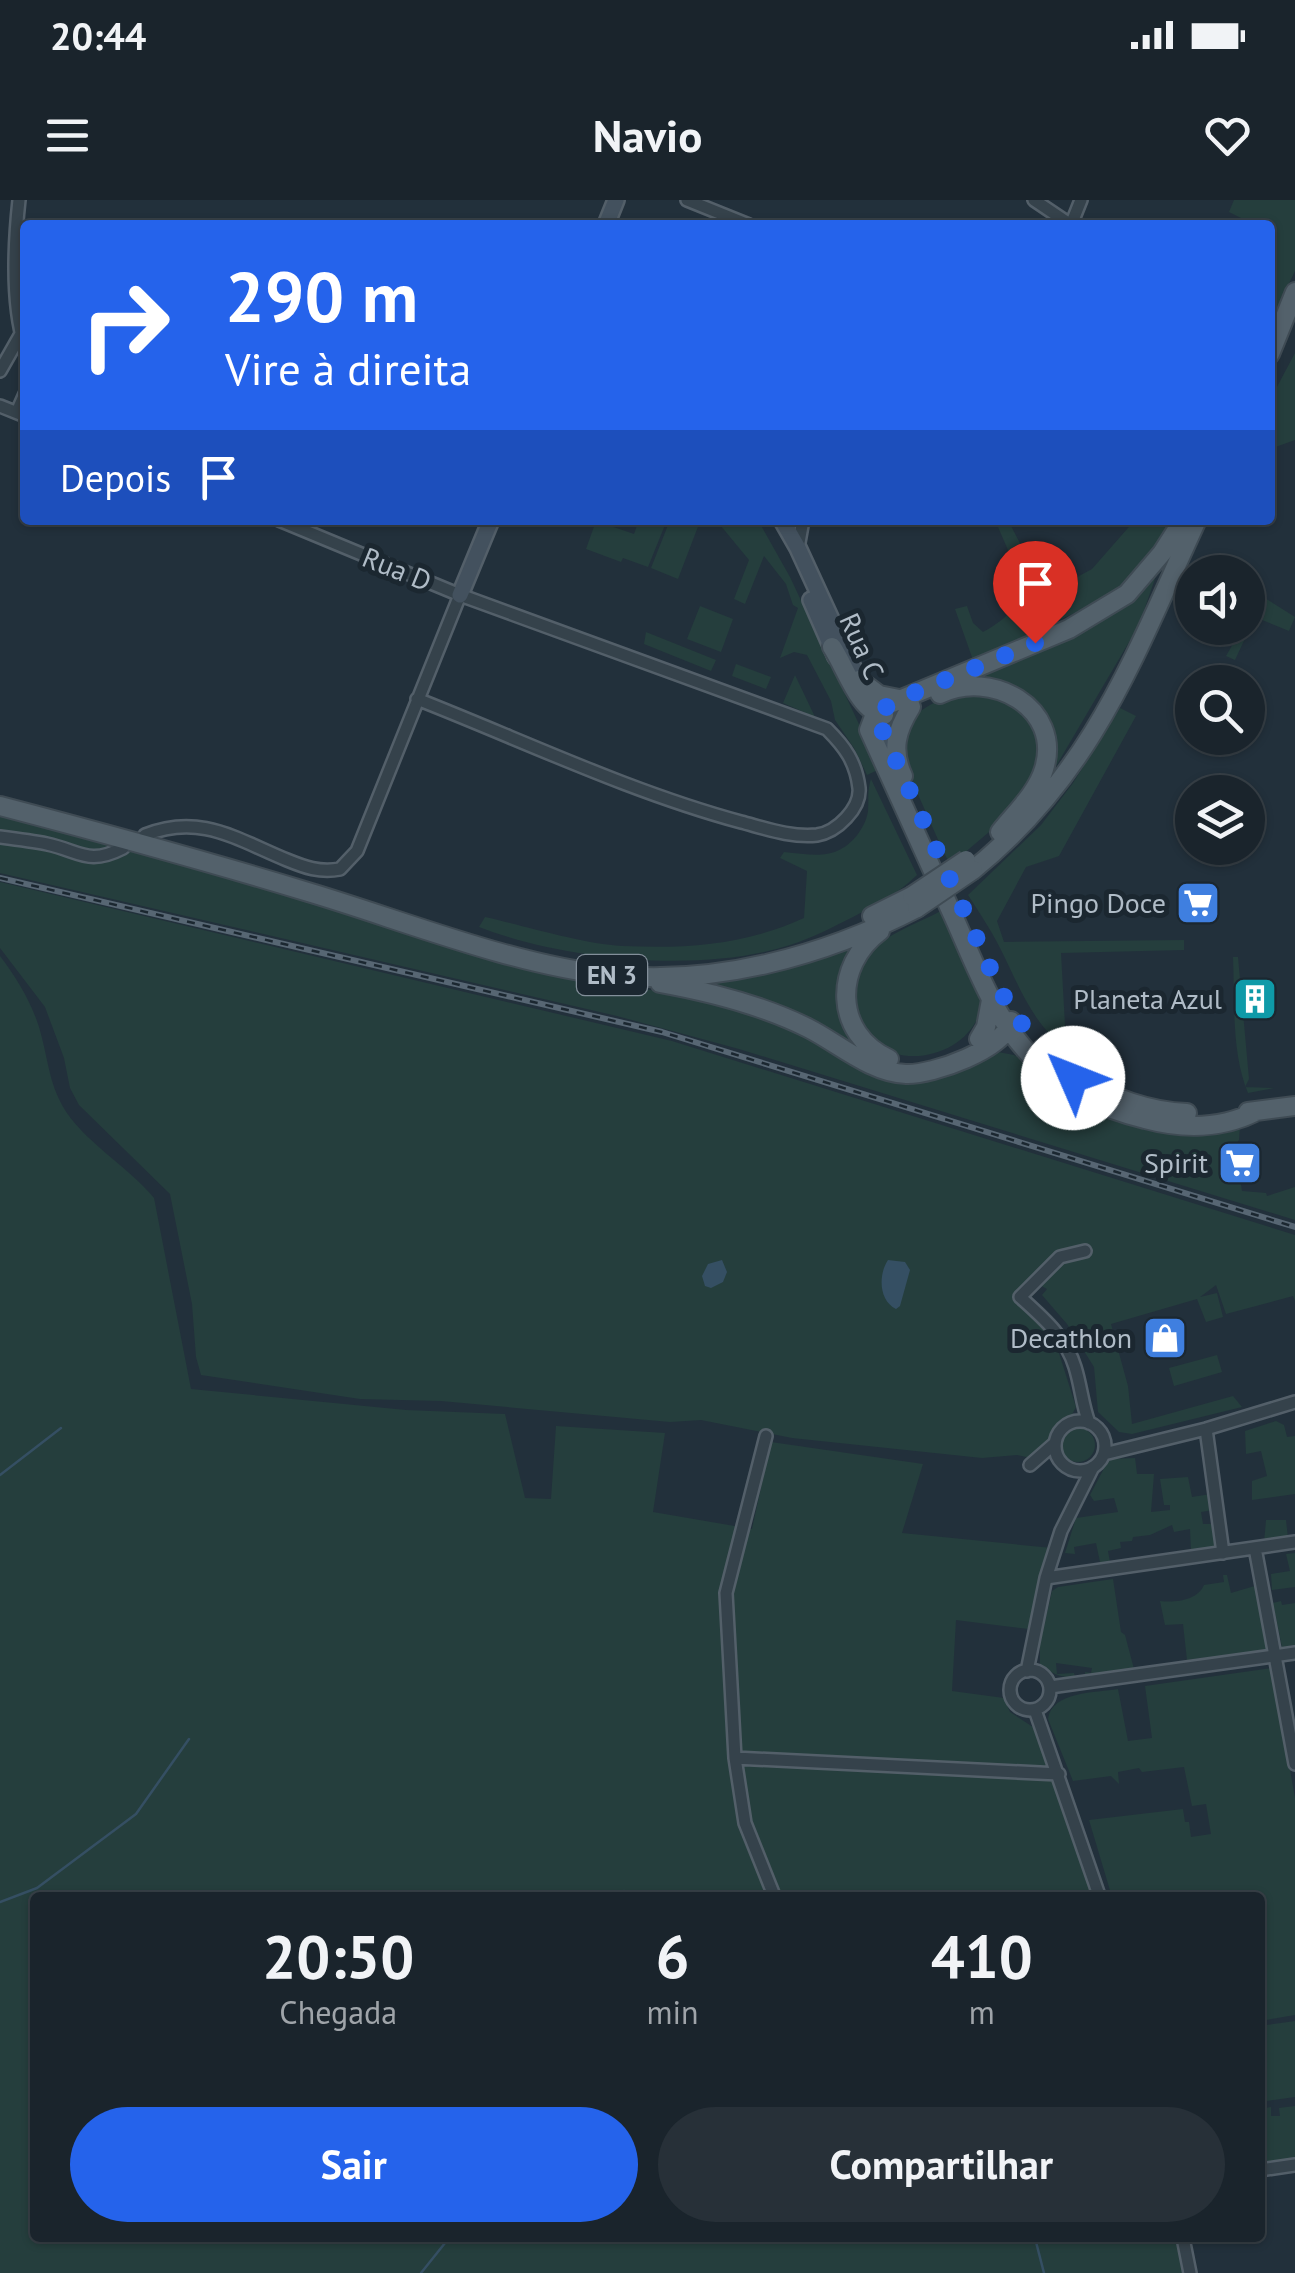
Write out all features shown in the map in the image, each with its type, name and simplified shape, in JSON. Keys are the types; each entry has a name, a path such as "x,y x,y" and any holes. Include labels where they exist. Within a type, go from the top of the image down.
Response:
{"main road":[{"path":"1275,330 1295,291"},
{"path":"1275,341 1295,291"},
{"path":"832,648 872,722 1069,628 1128,594 1181,525"},
{"name":"EN 3","path":"970,865 1066,764 1108,697 1182,525"},
{"name":"EN 3","path":"0,806 149,845 530,960 610,975 696,975 780,962 842,942 899,916 914,902 1010,840 1073,766 1114,701 1195,525"},
{"path":"859,680 880,694 905,703 952,688 980,685 1004,689 1028,706 1042,725 1048,748 1044,771 1000,832"},
{"path":"895,758 905,703"},
{"name":"Rua C","path":"872,722 991,1000 1042,1056 1073,1078 1116,1098 1167,1112 1256,1111 1292,1104"},
{"name":"Rua C","path":"895,758 1031,1056 1068,1088 1113,1112 1165,1124 1210,1125 1237,1121 1256,1111"},
{"name":"EN 3","path":"306,891 615,966 695,967 777,955 836,936 914,902"},
{"path":"899,916 866,942 849,973 844,994 850,1025 873,1052 903,1064 935,1060 985,1042 1031,1056"},
{"path":"610,975 687,988 751,1005 806,1027 869,1062 904,1074 939,1070 1012,1020"},
{"path":"985,1042 991,1000"}],"street":[{"path":"0,371 20,334 16,232 19,200"},
{"path":"688,200 737,220"},
{"path":"1034,200 1064,220"},
{"name":"Rua D","path":"291,525 460,595 827,729 848,751 858,776 860,797 846,820 818,835 775,831 692,809 418,699"},
{"path":"145,836 164,828 192,824 310,869 340,870 357,851 489,525"},
{"name":"Rua C","path":"774,525 832,648"},
{"name":"Rua C","path":"785,525 859,680 872,722 895,758"},
{"path":"798,548 803,525"},
{"path":"0,837 50,844 84,858 123,848"},
{"path":"1085,1251 1060,1257 1020,1297 1054,1328 1075,1365 1081,1403 1089,1422 1124,1448"},
{"path":"1026,1671 1044,1676 1050,1687 1045,1704 1035,1710 1022,1709 1010,1695 1012,1682 1026,1671 1046,1578 1062,1530 1104,1454 1295,1402"},
{"path":"1081,1403 1060,1429 1054,1444 1030,1465 1061,1463 1078,1471 1093,1468"},
{"path":"1067,1424 1089,1422"},
{"path":"1206,1429 1224,1552"},
{"path":"1101,1433 1104,1454"},
{"path":"766,1436 726,1593 735,1758 745,1823 773,1892"},
{"path":"1054,1444 1061,1463"},
{"path":"1078,1471 1085,1486"},
{"path":"1046,1578 1295,1542"},
{"path":"1255,1548 1295,1764"},
{"path":"1050,1687 1295,1652"},
{"path":"1035,1710 1098,1892"},
{"path":"735,1758 1059,1774"},
{"path":"1265,2169 1295,2165"},
{"path":"1184,2242 1190,2273"}],"green space":[{"path":"1234,200 1295,200 1295,271 1275,313 1275,220 1243,220 1229,212"},
{"path":"1295,353 1295,440 1275,447 1275,391"},
{"path":"595,525 634,534 637,525 665,525 648,567 586,549"},
{"path":"668,525 699,525 678,579 651,568"},
{"path":"720,525 761,525 790,577 880,769 867,775 835,720 831,701 807,655 794,652 780,658 798,608 793,605 786,584 764,556 745,604 734,599 749,560"},
{"path":"997,525 1011,525 1046,594 1092,569 1131,525 1176,525 1135,575 1107,598 973,660 955,609 967,606 973,623 983,632 1008,614 1024,587"},
{"path":"1159,567 1139,625 1052,773 1056,751 1050,724 961,681 1089,627 1129,601"},
{"path":"1265,598 1295,617 1289,631 1265,621"},
{"path":"700,606 733,619 721,652 687,639"},
{"path":"646,632 716,660 711,671 644,644"},
{"path":"1232,645 1242,645 1235,660 1226,656"},
{"path":"736,664 771,677 766,689 732,676"},
{"path":"795,675 815,717 783,703"},
{"path":"963,691 1029,705 1044,771 995,827 950,865 912,778 904,744 912,719 940,700"},
{"path":"1120,708 1136,716 1059,856 1026,867 997,921 1004,942 1184,940 1184,950 1061,953 1066,1043 1063,1046 1034,1013 968,895 1041,825 1073,783"},
{"path":"871,779 917,875 879,903 798,942 755,954 675,961 551,948 479,927 485,917 590,942 646,947 738,940 782,927 804,918 807,871 780,858 784,852 834,852 850,843 867,817"},
{"path":"0,815 409,929 535,972 610,986 691,994 779,1020 887,1075 998,1052 1014,1055 1086,1108 1117,1122 1149,1131 1199,1134 1240,1126 1239,1140 1227,1154 1233,1176 1240,1178 1242,1191 1267,1196 1295,1187 1295,1220 739,1049 617,1016 0,873"},
{"path":"0,882 672,1041 1295,1235 1295,1301 1293,1296 1226,1314 1216,1285 1200,1297 1217,1293 1223,1317 1206,1322 1197,1299 1111,1324 1128,1386 1132,1424 1233,1396 1242,1407 1132,1434 1119,1432 1098,1412 1094,1367 1067,1324 1042,1295 1047,1289 1034,1282 1020,1297 1058,1350 1076,1407 1067,1424 1057,1428 1044,1455 1036,1459 1017,1455 982,1458 792,1438 701,1420 670,1422 441,1401 360,1399 201,1375 192,1304 170,1194 79,1105 45,1007 0,948"},
{"path":"943,910 982,1001 975,1023 961,1040 941,1051 919,1056 897,1054 877,1045 863,1028 855,1002 855,973 863,958 880,943"},
{"path":"863,942 846,969 839,994 842,1019 857,1048 691,982 786,968"},
{"path":"0,956 35,1016 52,1080 70,1118 154,1198 191,1389 406,1410 505,1414 525,1498 551,1499 556,1426 665,1433 653,1512 752,1529 771,1442 923,1464 902,1533 1052,1548 1029,1629 956,1620 952,1691 1004,1698 1010,1712 1036,1729 1062,1791 1094,1892 30,1892 30,2242 1185,2242 1190,2273 0,2273"},
{"path":"1233,957 1238,957 1249,1079 1246,1086 1236,1044"},
{"path":"1246,1087 1274,1088 1248,1093"},
{"path":"1217,1355 1222,1372 1174,1386 1169,1368"},
{"path":"1276,1421 1284,1425 1287,1437 1295,1436 1295,1494 1252,1500 1252,1481 1267,1476 1261,1451 1246,1454 1245,1431"},
{"path":"1078,1428 1090,1433 1095,1445 1090,1457 1078,1462 1066,1457 1061,1445 1066,1433"},
{"path":"1135,1458 1137,1474 1154,1474 1151,1512 1170,1510 1170,1505 1164,1505 1160,1479 1188,1477 1192,1497 1211,1494 1213,1510 1201,1512 1203,1524 1215,1524 1218,1548 1191,1551 1190,1529 1174,1532 1172,1525 1120,1542 1121,1548 1108,1551 1110,1562 1100,1562 1096,1543 1074,1547 1075,1554 1065,1553 1076,1518 1118,1512 1114,1498 1094,1501 1090,1495 1109,1459"},
{"path":"1266,1520 1286,1520 1288,1538 1264,1543"},
{"path":"1295,1553 1295,1587 1272,1590 1271,1574 1290,1571 1286,1554"},
{"path":"1223,1575 1227,1575 1231,1593 1258,1585 1269,1649 1187,1660 1183,1624 1165,1625 1160,1601 1192,1597 1204,1585 1224,1582"},
{"path":"1113,1579 1121,1632 1134,1669 1085,1677 1085,1672 1091,1673 1092,1668 1056,1663 1057,1674 1040,1666 1040,1644 1052,1591"},
{"path":"1281,1601 1282,1605 1295,1603 1295,1645 1282,1647 1273,1603"},
{"path":"1272,1668 1295,1798 1295,2015 1265,2020 1265,1892 1111,1892 1089,1820 1183,1809 1191,1837 1211,1834 1206,1804 1192,1806 1184,1767 1118,1772 1119,1784 1111,1776 1073,1781 1048,1719 1051,1710 1066,1698 1118,1689 1128,1741 1152,1738 1145,1686"},
{"path":"1295,2021 1295,2097 1265,2101 1265,2025"},
{"path":"1295,2106 1295,2165 1265,2169 1265,2108 1271,2107 1271,2116 1280,2116 1279,2108"}],"water":[{"path":"722,1260 727,1272 723,1282 711,1288 705,1286 702,1276 708,1264"},
{"path":"888,1260 905,1262 910,1270 896,1309 886,1300 882,1287"}],"waterway":[{"path":"0,1475 61,1428"},
{"path":"0,1902 37,1888 136,1814 189,1739"},
{"path":"421,2273 446,2242"},
{"path":"1036,2242 1044,2273"}],"railway":[{"path":"0,878 662,1032 1295,1227"}],"place":[{"name":"Pingo Doce","path":"1198,903"},
{"name":"Planeta Azul","path":"1255,999"},
{"name":"Spirit","path":"1240,1163"},
{"name":"Decathlon","path":"1165,1338"}],"route":[{"path":"1035,643 899,699 875,714 1000,990 1044,1052 1073,1078"}]}
